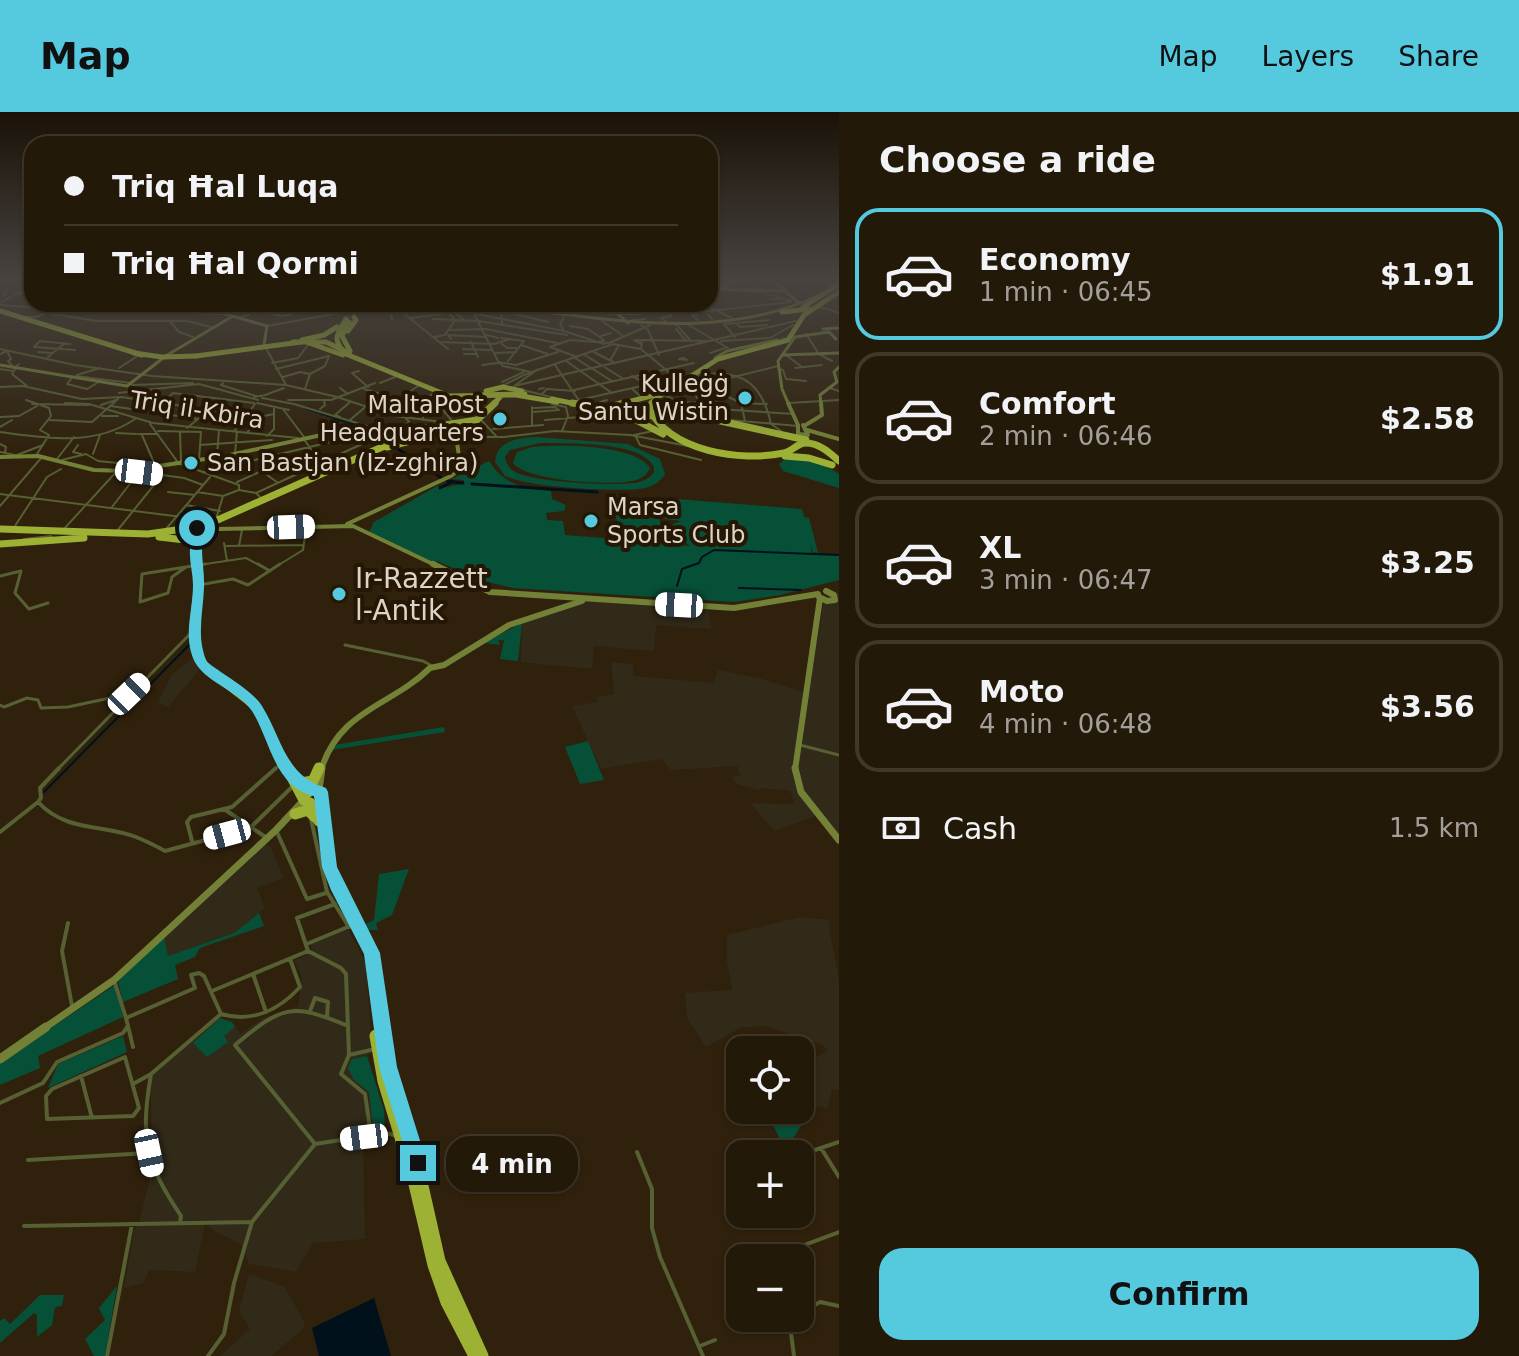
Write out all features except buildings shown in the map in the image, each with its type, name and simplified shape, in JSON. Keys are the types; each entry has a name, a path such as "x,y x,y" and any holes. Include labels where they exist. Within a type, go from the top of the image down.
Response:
{"highway":[{"path":"77,335 104,345 162,357 332,337"},
{"path":"78,335 104,345 169,356 227,350"},
{"path":"271,344 324,335"},
{"path":"336,335 340,349 393,375"},
{"path":"342,335 348,351"},
{"path":"675,442 652,424 648,414 651,397 712,355 775,342 788,335"},
{"path":"590,409 651,397 718,359 762,349 789,339 790,335"},
{"path":"271,344 326,342 437,391 480,395 523,392 578,402 590,409 707,415"},
{"path":"271,344 309,344"},
{"path":"271,344 319,344 457,398 503,391 548,396"},
{"path":"136,353 169,356 227,350"},
{"path":"503,391 548,396"},
{"path":"0,529 62,534 188,530 417,436 481,420 503,391"},
{"path":"217,519 389,444 397,434 483,417 503,391"},
{"path":"523,392 634,417 675,442 695,448 739,458 796,456 837,465"},
{"path":"651,397 651,407 661,412 707,415 813,442 827,450 837,465"},
{"path":"648,414 676,420 677,426"},
{"path":"648,414 668,432 722,453 765,456 789,452 805,442 827,450"},
{"path":"397,434 417,436"},
{"path":"397,434 401,443"},
{"path":"796,446 803,453 837,465"},
{"path":"0,543 62,534 188,530"},
{"path":"188,530 195,548 192,565 199,585 194,631 202,665 256,706 281,764 308,794 317,811 325,873 369,959 376,1041 434,1265 447,1302 475,1356"},
{"path":"320,771 308,794 332,876 367,940 374,962 388,1067 412,1142 439,1261 482,1356"},
{"path":"295,814 308,810 320,823"}],"main road":[{"path":"3,366 60,378 129,386 197,335"},
{"path":"269,335 271,344"},
{"path":"789,339 800,335"},
{"path":"803,335 791,340 786,356 777,366 782,389 801,427 837,438"},
{"path":"786,356 839,353"},
{"path":"780,435 822,415 821,393 837,382 834,372 839,367"},
{"path":"2,455 38,456 94,470 126,471 235,454 326,434 380,431 397,434"},
{"path":"188,530 351,524 455,473 462,465 456,437 417,436"},
{"path":"217,519 212,527 218,529 351,524 482,590 562,599 563,604 594,600 737,608 809,595 836,596"},
{"path":"836,596 826,591 819,597 795,771 801,792 839,840"},
{"path":"540,596 569,602"},
{"path":"818,609 836,596"},
{"path":"798,597 810,600 818,609"},
{"path":"0,1059 114,980 143,950 168,931 295,814 320,771 330,743 352,720 509,625 569,602"},
{"path":"284,823 308,794"}],"street":[{"path":"188,335 193,337"},
{"path":"432,335 448,349"},
{"path":"434,337 445,335"},
{"path":"450,335 448,336 451,339"},
{"path":"470,335 524,341 508,361 482,365"},
{"path":"517,335 557,343"},
{"path":"534,338 537,335"},
{"path":"567,335 570,339"},
{"path":"575,335 598,343 604,340 601,336 604,335"},
{"path":"503,391 511,380 604,349 622,335"},
{"path":"649,335 659,355"},
{"path":"681,335 686,341"},
{"path":"684,335 691,341"},
{"path":"706,335 728,348 712,355"},
{"path":"538,369 514,386 741,335"},
{"path":"641,349 642,342 653,340 749,341 774,335"},
{"path":"807,335 819,354 832,361"},
{"path":"485,336 499,363"},
{"path":"439,342 451,339 489,345 502,344 510,339"},
{"path":"541,350 570,339 641,349 690,389 707,415"},
{"path":"70,344 40,341 34,347 75,350"},
{"path":"464,354 477,356 471,342"},
{"path":"48,357 65,343"},
{"path":"271,344 272,363 283,377 285,386"},
{"path":"272,363 298,358 309,344 324,348 329,356"},
{"path":"502,344 507,348 541,350 549,355"},
{"path":"611,361 619,345"},
{"path":"550,347 576,357 612,381"},
{"path":"33,355 43,348"},
{"path":"463,349 516,352"},
{"path":"604,349 614,354"},
{"path":"3,366 11,360 7,351"},
{"path":"0,352 48,357 66,363 141,374 305,389 409,421 397,434"},
{"path":"9,356 14,352"},
{"path":"38,352 53,353"},
{"path":"514,366 559,352"},
{"path":"594,352 617,364"},
{"path":"117,369 136,353"},
{"path":"585,355 622,378"},
{"path":"276,369 329,356"},
{"path":"283,377 300,372 310,374 325,366 329,356"},
{"path":"701,403 673,402 666,396 777,366 786,356 803,368"},
{"path":"66,363 74,357"},
{"path":"508,361 514,366"},
{"path":"566,361 612,393"},
{"path":"683,361 689,365"},
{"path":"499,363 529,372"},
{"path":"548,396 694,363"},
{"path":"554,365 574,391 578,402"},
{"path":"795,368 822,365"},
{"path":"777,366 783,370 786,379 806,381"},
{"path":"74,378 104,367"},
{"path":"16,368 15,378 30,387"},
{"path":"359,371 352,373 368,387"},
{"path":"719,381 710,375 704,371 694,378 710,375 728,372 740,375 767,404 771,423 780,435"},
{"path":"503,391 529,372"},
{"path":"305,389 310,374"},
{"path":"380,383 393,375 437,391 450,398 443,410 455,423"},
{"path":"632,376 656,389 650,390 651,397"},
{"path":"74,378 294,404 380,431"},
{"path":"516,378 523,380"},
{"path":"637,379 658,382 677,379"},
{"path":"503,391 511,380"},
{"path":"49,420 92,422 102,416 129,386 203,383 257,400"},
{"path":"223,383 221,385 274,407 289,410"},
{"path":"162,403 173,391 193,384 257,400 302,402 324,401 375,383"},
{"path":"538,383 548,396"},
{"path":"578,402 646,385"},
{"path":"703,385 741,403 767,404"},
{"path":"129,386 185,386"},
{"path":"124,397 129,386"},
{"path":"242,463 235,454 236,431 257,400 285,386"},
{"path":"380,412 418,386"},
{"name":"Triq il-Kbira","path":"0,387 30,387 87,399 107,411 151,423 236,431 284,441"},
{"path":"340,388 348,394"},
{"path":"677,388 690,389"},
{"path":"830,388 839,391"},
{"path":"364,389 376,395 399,399"},
{"path":"539,389 566,407 568,416 562,431"},
{"path":"632,389 639,394"},
{"path":"423,421 425,399 437,391"},
{"path":"578,402 597,407 643,391"},
{"path":"48,438 49,435 40,430 49,420 48,395 53,393"},
{"path":"350,420 366,408 376,395"},
{"path":"447,404 487,409 496,399 480,395"},
{"path":"98,406 118,396"},
{"path":"32,404 93,402 118,396 259,417 274,414"},
{"path":"716,407 714,397 729,397"},
{"path":"74,402 78,398"},
{"path":"26,400 37,406"},
{"path":"600,402 607,400 611,403"},
{"path":"789,403 838,400"},
{"path":"320,409 325,405 324,401"},
{"path":"794,414 701,403 660,401 657,406 675,413 801,427"},
{"name":"Triq il-Kbira","path":"65,403 93,402"},
{"path":"350,402 335,415 358,423"},
{"path":"673,402 675,413"},
{"path":"741,403 745,421"},
{"path":"0,427 37,406 50,404"},
{"path":"111,406 198,419"},
{"path":"176,416 184,407"},
{"path":"266,437 274,429 274,407"},
{"path":"555,407 559,410 533,409 555,407"},
{"path":"283,409 312,452 327,461"},
{"path":"532,426 533,409"},
{"path":"187,428 209,410"},
{"path":"756,411 759,422"},
{"path":"143,416 148,412"},
{"path":"782,413 785,424"},
{"path":"545,420 603,415"},
{"path":"689,417 707,415"},
{"path":"102,416 122,416"},
{"path":"395,416 455,423"},
{"path":"0,417 14,418"},
{"path":"247,433 259,417"},
{"path":"116,433 135,419"},
{"path":"481,420 498,437"},
{"path":"151,423 164,449 179,461 200,469 210,477 237,482 312,452"},
{"path":"493,429 543,425"},
{"path":"0,432 48,438 201,430 200,445 207,459 223,467"},
{"path":"200,469 218,444 219,430"},
{"path":"456,437 562,431 630,435 675,442 670,451"},
{"path":"630,435 653,431"},
{"path":"837,438 839,432"},
{"path":"179,461 180,433"},
{"path":"139,434 155,465"},
{"path":"326,434 332,442"},
{"path":"92,456 100,435"},
{"path":"168,492 223,496 239,490 256,493 373,442 373,436 360,435 204,472"},
{"path":"636,436 640,445 701,460"},
{"path":"58,461 74,437"},
{"path":"0,506 48,438"},
{"path":"200,445 284,441 297,457 314,468"},
{"path":"0,444 6,447 2,455"},
{"path":"17,455 44,444"},
{"path":"78,445 73,452 92,456 98,461 148,466"},
{"path":"268,446 274,455"},
{"path":"250,451 257,460"},
{"path":"58,461 84,454"},
{"path":"13,529 47,477 61,469"},
{"path":"62,534 118,470"},
{"path":"126,471 162,475 203,485"},
{"path":"262,471 279,483"},
{"path":"112,507 139,472"},
{"path":"115,534 162,475"},
{"path":"163,532 210,477"},
{"path":"237,482 239,490"},
{"path":"256,493 263,500"},
{"path":"0,494 179,513 192,523 217,519"},
{"path":"217,519 223,496"},
{"path":"186,505 217,519"},
{"path":"179,513 188,530"},
{"path":"199,585 233,579 248,585 303,550 306,528"},
{"path":"239,546 242,530"},
{"path":"227,561 224,545 304,545"},
{"path":"246,546 246,558"},
{"path":"192,565 172,577 168,593 140,602 141,575 192,565 246,558 270,571"},
{"path":"0,576 21,571 15,593 23,603 29,609 48,603"},
{"path":"192,841 187,822 191,817 232,807 281,764 308,794 250,828 160,851 136,837 108,830 93,830 50,815 40,800 40,788 194,631"},
{"path":"345,645 423,661 435,669"},
{"path":"0,705 4,707 27,698 38,700 41,708 68,707 129,694"},
{"path":"798,745 839,755"},
{"path":"0,832 40,800"},
{"path":"224,809 267,839"},
{"path":"284,823 302,815 309,817 315,829 327,892 351,926 308,943"},
{"path":"276,830 307,899 327,892"},
{"path":"308,951 308,943 297,918 335,904"},
{"path":"68,923 64,928 62,944 66,991 74,1009"},
{"path":"210,992 308,951"},
{"path":"308,951 341,968 346,974 349,1055 341,1074 365,1094 372,1136"},
{"path":"221,1014 242,1019 266,1012 293,997 300,987 290,959"},
{"path":"126,1018 195,988 191,975 199,973 204,976 221,1014"},
{"path":"253,974 266,1012"},
{"path":"114,980 133,1047"},
{"path":"310,1011 315,998 328,1002 327,1017"},
{"path":"315,1144 235,1045 264,1021 287,1008 310,1011 348,1026"},
{"path":"133,1084 151,1074 221,1014"},
{"path":"0,1103 43,1083 57,1062 123,1033 128,1026"},
{"path":"349,1055 371,1050"},
{"path":"125,1057 139,1108 133,1116 47,1119 46,1096 52,1089 81,1076 125,1057"},
{"path":"151,1074 147,1116 149,1153 153,1171 181,1216 180,1223"},
{"path":"81,1076 92,1118"},
{"path":"385,1133 394,1117"},
{"path":"208,1356 224,1334 234,1283 252,1222 315,1144 385,1133 395,1135 402,1142"},
{"path":"814,1150 839,1142"},
{"path":"821,1148 839,1177"},
{"path":"637,1152 652,1189 652,1228 660,1257 702,1356"},
{"path":"28,1160 149,1153"},
{"path":"24,1226 252,1222"},
{"path":"107,1356 132,1224"},
{"path":"810,1244 839,1232"},
{"path":"814,1305 820,1302 839,1306"},
{"path":"791,1332 794,1356"},
{"path":"700,1346 715,1340"}],"shaded area":[{"path":"839,593 839,835 821,814 774,831 750,803 795,804 790,791 760,790 736,784 732,777 741,776 737,766 671,770 661,759 601,769 572,706 598,702 597,697 614,694 611,662 633,664 633,676 714,683 718,670 759,678 809,694 824,597"},
{"path":"592,601 708,610 712,629 656,625 654,651 594,646 592,669 521,662 522,623 576,603"},
{"path":"195,656 201,668 168,707 158,703 171,675"},
{"path":"263,845 271,846 283,878 257,888 265,908 234,933 168,956 164,936"},
{"path":"800,917 832,920 828,922 839,979 839,1091 832,1089 828,1108 814,1105 814,1058 828,1051 814,1042 814,1036 796,1036 765,1026 740,1028 706,1047 687,1018 685,993 732,990 727,935"},
{"path":"348,929 366,964 372,1050 367,1056 352,1059 354,1080 369,1092 373,1128 363,1136 365,1239 313,1243 296,1272 249,1264 241,1244 205,1223 195,1272 150,1270 143,1283 124,1288 134,1230 139,1222 153,1167 150,1076 220,1018 232,1022 240,1034 263,1018 298,1007 302,978 294,960 308,955 312,949 310,943"},
{"path":"249,1274 284,1286 305,1323 304,1328 271,1356 220,1356 250,1329 239,1311"}],"green space":[{"path":"537,437 628,444 660,459 665,474 650,486 626,490 550,486 505,476 495,462 500,449 516,440","holes":["540,443 619,448 646,458 654,467 654,472 639,482 615,484 530,477 510,468 505,457 510,450"]},
{"path":"577,446 613,450 642,460 650,468 641,478 625,482 552,478 521,469 513,463 517,452 532,447"},
{"path":"785,459 813,462 833,470 839,474 839,488 783,471 779,464"},
{"path":"489,461 508,481 523,487 551,491 552,499 566,505 564,511 546,513 547,520 563,521 565,535 616,539 625,544 649,542 690,546 666,527 681,521 665,519 664,498 802,509 804,517 809,518 818,553 813,552 810,543 812,554 839,555 839,580 780,595 734,602 513,588 483,581 437,561 434,563 369,532 374,522 437,486 463,484 464,480 452,479"},
{"path":"612,495 622,496 623,505 636,501 656,508 662,529 644,537 619,529 615,513 609,513 609,507 622,505 612,504"},
{"path":"522,623 518,661 500,659 504,640 498,640 500,645 484,643"},
{"path":"444,727 445,732 331,750 334,745"},
{"path":"588,741 604,780 580,784 565,747"},
{"path":"409,869 392,915 376,923 378,930 367,930 364,925 374,920 379,874"},
{"path":"259,913 264,926 200,948 195,957 175,965 178,979 123,1002 118,982 131,965 164,936 168,956 234,933"},
{"path":"115,985 123,1017 38,1056 40,1068 0,1085 0,1062"},
{"path":"220,1018 232,1022 235,1027 224,1036 228,1042 207,1057 193,1043"},
{"path":"123,1036 127,1052 48,1088 58,1064"},
{"path":"367,1056 384,1110 385,1129 373,1128 369,1092 354,1080 348,1068 352,1059"},
{"path":"772,1124 802,1124 791,1140 779,1137"},
{"path":"117,1286 105,1356 94,1356 85,1339 105,1320 99,1308"},
{"path":"40,1295 64,1295 62,1306 55,1307 52,1325 37,1337 37,1315 34,1313 0,1343 0,1321 4,1318 10,1324"}],"water":[{"path":"374,1298 391,1356 319,1356 312,1328"}],"waterway":[{"path":"306,408 374,431"},
{"path":"377,433 388,442"},
{"path":"395,447 443,479"},
{"path":"447,481 463,483"},
{"path":"440,488 452,482"},
{"path":"472,484 597,492"},
{"path":"677,586 682,569 699,563 702,557 714,550 839,555"},
{"path":"739,588 801,590"},
{"path":"44,792 191,643"}],"tunnel":[{"path":"777,340 793,335"}],"place":[{"name":"Kulleġġ Santu Wistin","path":"745,398"},
{"name":"MaltaPost Headquarters","path":"500,419"},
{"name":"San Bastjan (Iz-zghira)","path":"191,463"},
{"name":"Marsa Sports Club","path":"591,521"},
{"name":"Ir-Razzett l-Antik","path":"339,594"}],"route":[{"path":"197,528 195,548 199,585 194,627 197,653 202,665 256,706 263,716 272,745 291,774 308,789 321,792 330,867 336,885 372,953 388,1067 418,1163"}]}
